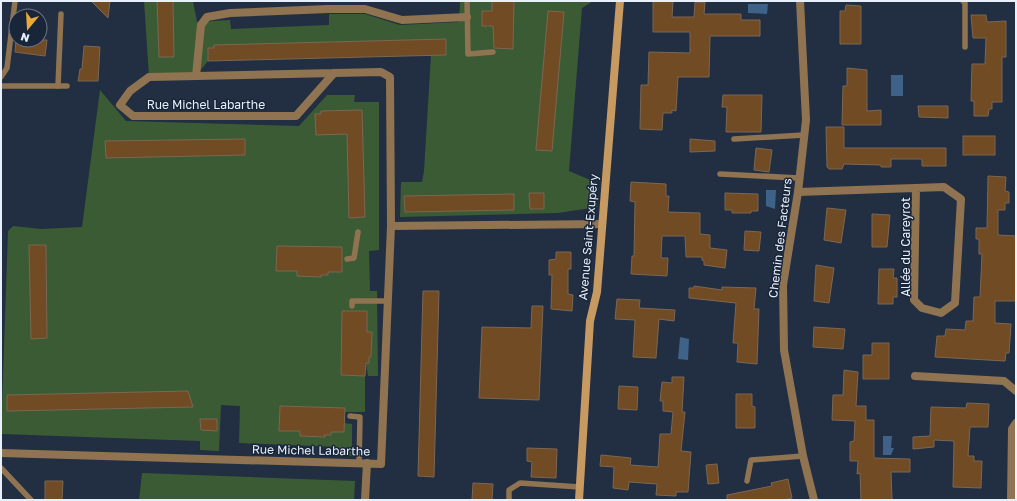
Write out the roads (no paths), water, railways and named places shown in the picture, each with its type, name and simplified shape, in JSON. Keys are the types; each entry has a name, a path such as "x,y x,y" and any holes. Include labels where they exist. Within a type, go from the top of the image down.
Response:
{"main road":[{"name":"Avenue Saint-Exupéry","path":"579,500 590,321 597,292 620,1"}],"street":[{"name":"Chemin des Facteurs","path":"800,1 806,120 798,192 784,286 784,350 803,456 814,500"},
{"path":"196,76 201,25 207,17 230,13 328,9 365,10 402,20 467,17"},
{"name":"Rue Michel Labarthe","path":"1,453 381,464 383,451 391,226 390,77 381,72 334,73 196,76 149,77 130,92 120,105 133,116 296,116 334,73"},
{"name":"Allée du Careyrot","path":"798,192 944,187 961,199 955,303 941,313 922,308 914,300 916,188"},
{"path":"391,226 602,224"},
{"path":"915,376 1004,381 1016,391"},
{"path":"1011,500 1012,429 1016,423"},
{"path":"365,500 367,464"}],"lane":[{"path":"1,77 7,68 15,1"},
{"path":"467,1 468,54 493,52"},
{"path":"963,1 965,3 965,48"},
{"path":"58,86 61,14"},
{"path":"1,86 67,86"},
{"path":"734,139 804,135"},
{"path":"720,174 799,178"},
{"path":"347,259 354,258 358,232"},
{"path":"352,306 352,301 388,301"},
{"path":"350,416 360,417 358,464"},
{"path":"747,481 751,460 803,456"},
{"path":"1,468 31,500"},
{"path":"509,500 509,490 520,483 580,487"}],"water":[{"path":"748,4 768,4 767,14 748,13"},
{"path":"891,75 903,75 903,96 891,96"},
{"path":"766,190 776,190 775,209 766,206"},
{"path":"680,337 689,339 688,360 678,359"},
{"path":"883,436 892,436 891,448 894,448 891,455 883,455"}]}
